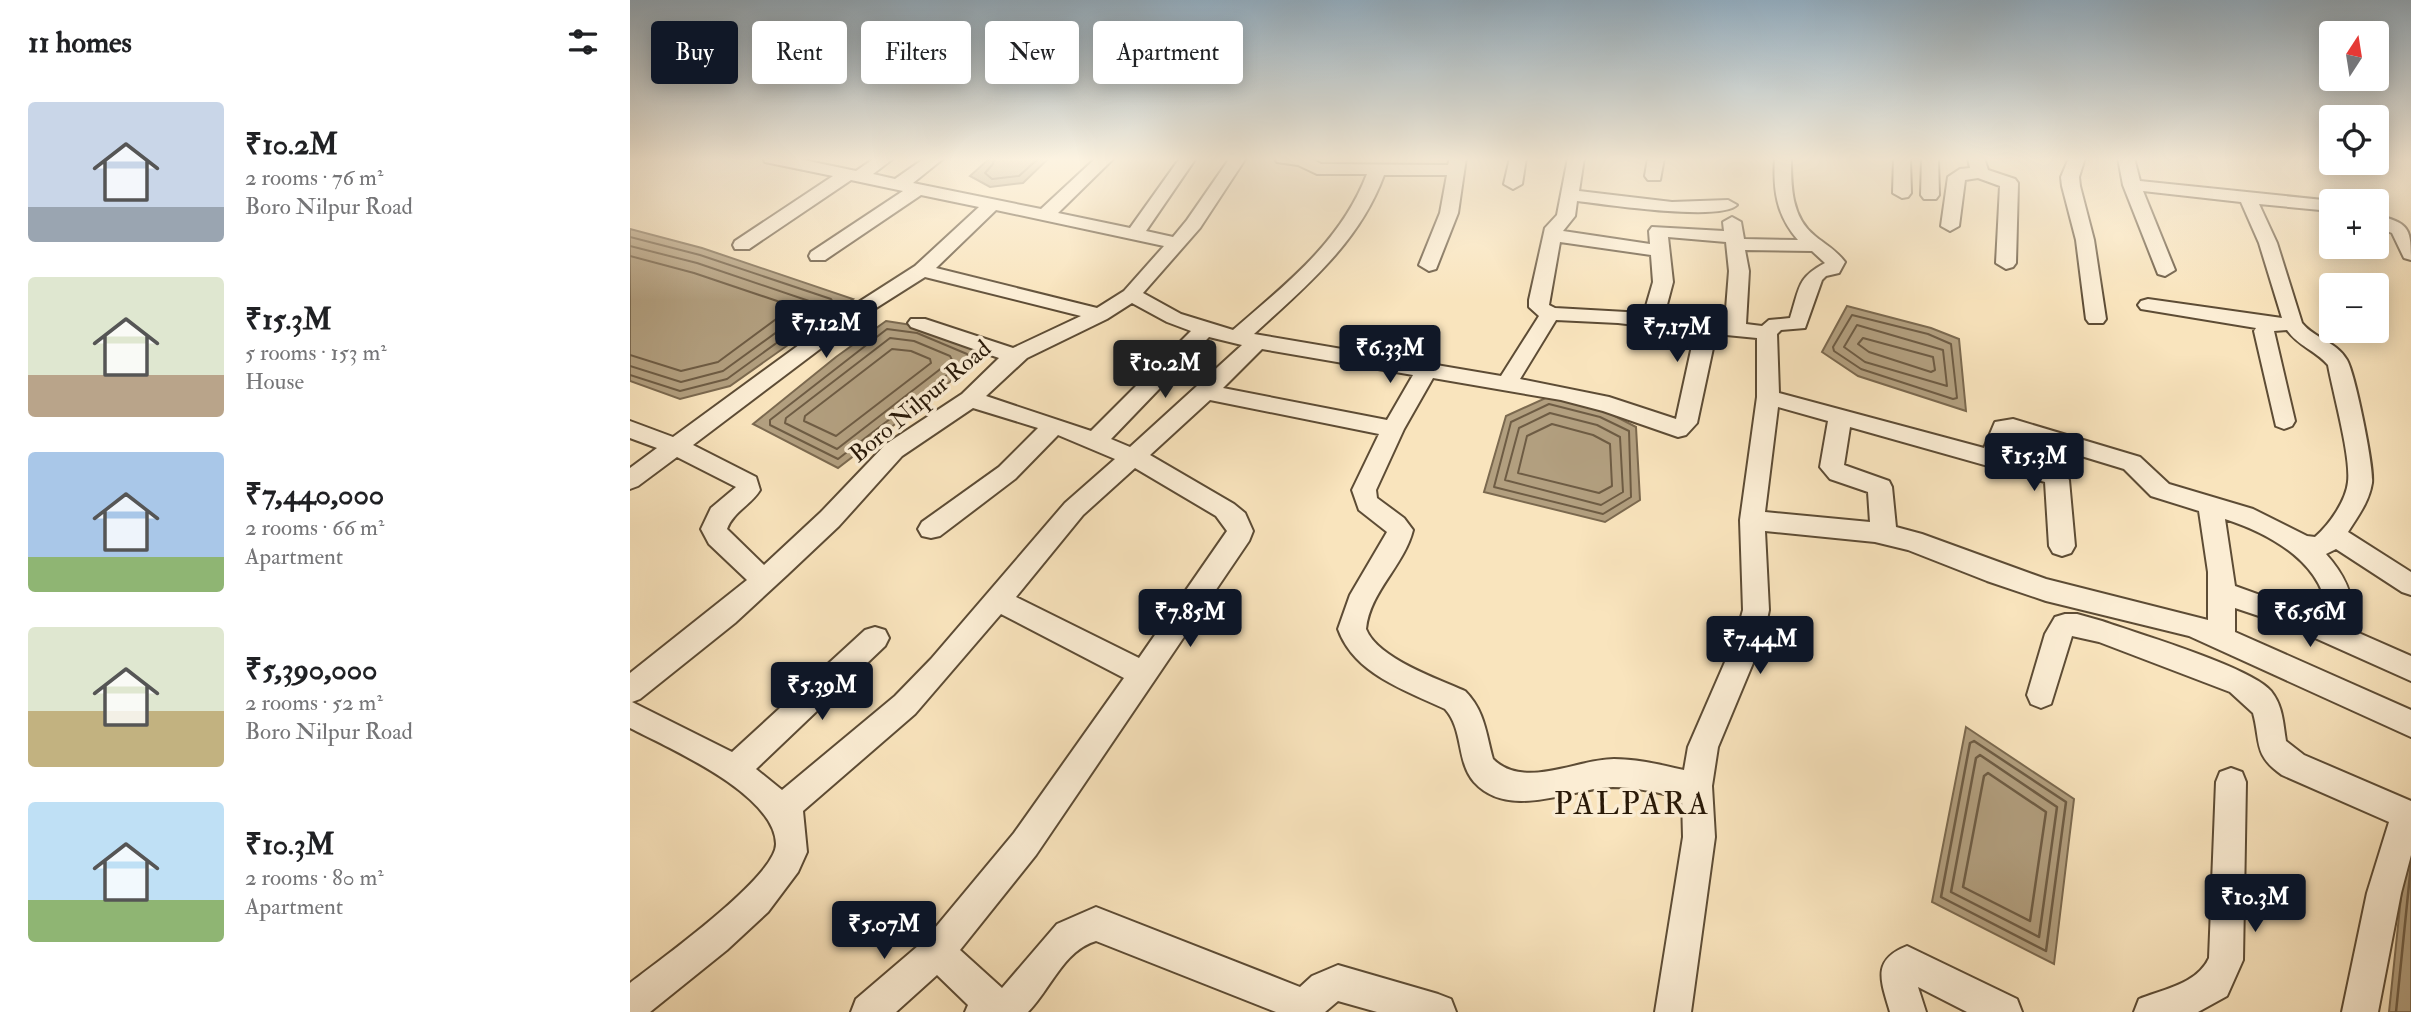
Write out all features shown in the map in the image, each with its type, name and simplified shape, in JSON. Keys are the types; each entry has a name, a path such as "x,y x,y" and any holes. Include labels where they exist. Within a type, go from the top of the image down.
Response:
{"street":[{"path":"742,244 804,205"},
{"path":"818,256 894,205"},
{"path":"630,480 858,311 922,270 991,205"},
{"path":"992,205 1176,243"},
{"path":"1045,215 1055,205"},
{"path":"1135,234 1155,205"},
{"name":"Boro Nilpur Road","path":"630,690 764,580 830,519 894,450 970,399 1016,356 1100,315 1131,295 1194,224 1207,205"},
{"path":"784,813 800,794 905,705 1074,509 1206,392 1247,340 1348,230 1363,205"},
{"path":"1429,265 1446,222 1449,205"},
{"path":"1568,205 1566,216 1555,225 1539,300 1539,306 1550,314 1767,332 1776,324 1797,324 1813,278 1820,271 1835,266 1827,252 1802,234 1785,205"},
{"path":"1657,205 1682,205"},
{"path":"1728,205 1736,240 1738,282 1735,329"},
{"path":"1950,226 1953,205"},
{"path":"2006,263 2008,205"},
{"path":"2076,205 2085,240 2096,319"},
{"path":"2140,205 2165,270"},
{"path":"2251,205 2275,262 2283,324"},
{"path":"2389,213 2411,216"},
{"path":"2389,225 2400,230 2411,254"},
{"path":"1652,321 1663,282 1656,234 1662,230 1736,240 1819,246"},
{"path":"1553,236 1660,251"},
{"path":"922,270 1100,315"},
{"path":"1131,295 1174,318 1204,330 1247,340 1507,383 1609,405 1678,429 1686,423 1707,326"},
{"path":"2148,305 2283,324 2303,338 2325,348 2338,363 2359,463 2360,482 2354,503 2327,542 2319,547 2303,546"},
{"path":"1507,383 1550,314"},
{"path":"918,323 1016,356"},
{"path":"2283,324 2267,326 2264,331 2284,421"},
{"path":"1095,441 1204,330"},
{"path":"1673,1012 1699,836 1697,786 1703,747 1749,639 1756,610 1752,520 1768,397 1767,332"},
{"path":"1427,369 1393,429 1364,490 1364,499 1371,509 1395,523 1400,530 1355,613 1352,630 1359,644 1378,661 1466,708 1471,718 1479,764 1488,776 1506,784 1532,787 1557,785 1587,775 1613,773 1697,786"},
{"path":"1206,392 1393,429"},
{"path":"1768,397 1976,456 1991,457 2054,475 2057,480 2062,546"},
{"path":"869,1012 937,952 1025,844 1236,541 1240,531 1236,520 1225,510 1143,462 1054,425 970,399"},
{"path":"1840,417 1832,467 1838,473 1880,487 1884,535"},
{"path":"931,529 1007,473 1054,425"},
{"path":"1991,457 2003,428 2013,427 2132,463 2145,472 2152,486 2244,516 2303,546 2334,583 2341,599 2343,615 2338,635"},
{"path":"630,429 677,447 748,484 748,490 720,515 714,529 718,537 764,580"},
{"path":"2210,506 2221,552 2224,593 2221,638"},
{"path":"1752,520 1884,535 1913,541 1996,574 2046,590 2156,616 2221,638 2411,724"},
{"path":"2332,534 2411,585"},
{"path":"2224,593 2296,617 2411,669"},
{"path":"998,600 1143,674"},
{"path":"2041,695 2059,634 2065,625 2077,625 2102,632 2240,683 2265,704 2269,715 2272,747 2279,755 2293,765 2411,816 2404,823 2384,893 2360,1012"},
{"path":"735,769 875,638"},
{"path":"630,713 735,769 761,788 784,813 785,823 793,841 789,858 774,880 736,918 630,1005"},
{"path":"2152,1012 2194,996 2214,984 2226,960 2231,782"},
{"path":"937,952 988,1008 1009,1006 1068,936 1084,926 1096,924 1241,979 1294,1002 1304,1011 1324,988 1338,984 1438,1012"},
{"path":"1908,1012 1899,983 1899,969 1907,963 2004,1012"}],"water":[{"path":"630,229 702,248 853,299 730,386 680,399 630,381"},
{"path":"1847,306 1931,328 1959,339 1966,411 1858,376 1822,352"},
{"path":"886,321 918,326 986,354 838,468 753,424 836,357"},
{"path":"1550,396 1603,410 1636,427 1640,500 1605,522 1484,492 1506,416"},
{"path":"1966,727 2074,799 2054,964 1932,902"},
{"path":"2411,846 2411,1012 2389,1012 2405,859"}],"district":[{"name":"PALPARA","path":"1632,803"}]}
